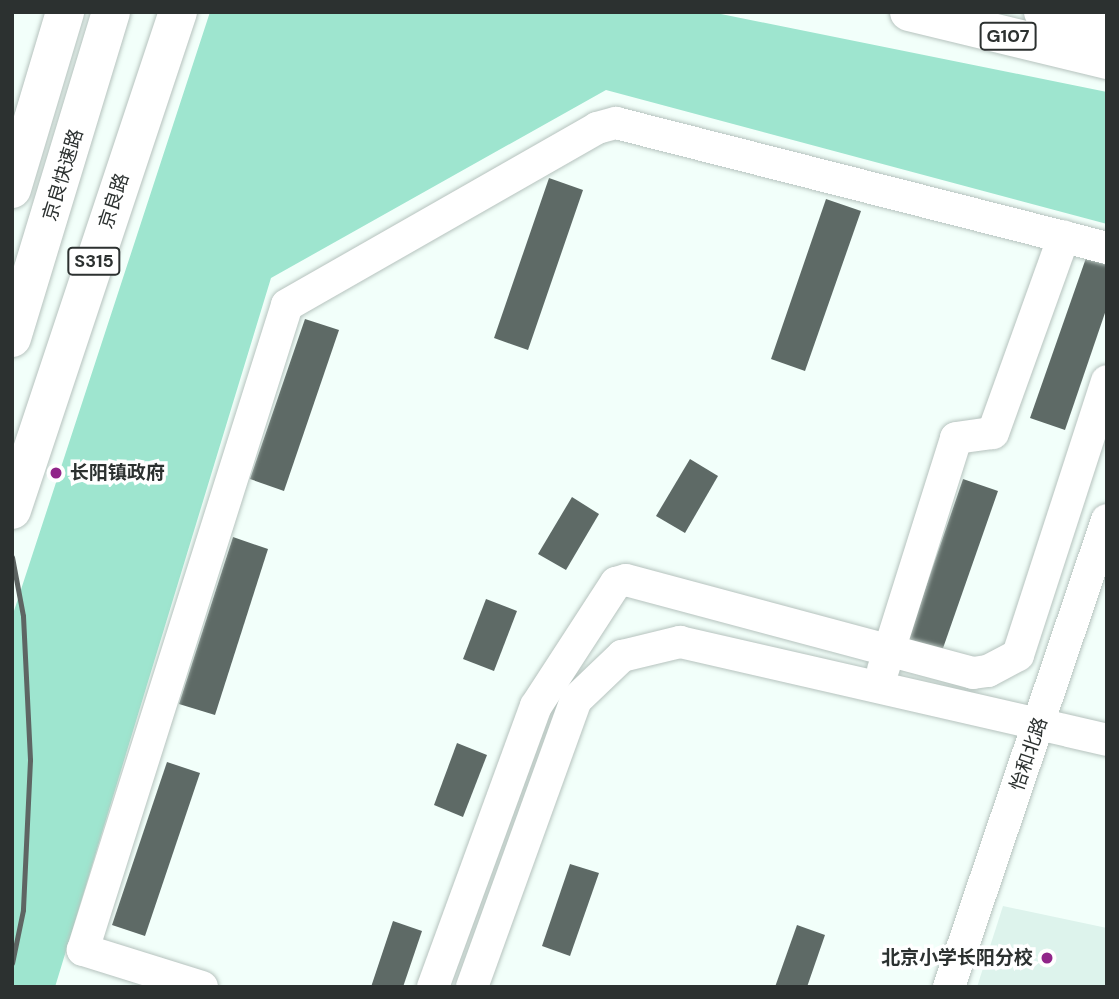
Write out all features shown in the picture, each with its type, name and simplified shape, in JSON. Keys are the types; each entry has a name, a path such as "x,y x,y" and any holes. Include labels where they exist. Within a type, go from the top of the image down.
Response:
{"main road":[{"path":"12,189 65,12"},
{"name":"京良快速路","path":"12,338 111,12"},
{"name":"京良路","path":"12,510 178,12"},
{"name":"G107","path":"909,12 1107,60"},
{"name":"G107","path":"1043,12 1107,27"}],"street":[{"path":"202,987 82,950 287,305 597,128 616,123 1107,248"},
{"path":"877,688 956,438 993,433 1064,236"},
{"path":"433,987 536,706 616,583 626,580 980,673 1017,655 1107,381"},
{"name":"怡和北路","path":"949,987 1107,520"},
{"path":"472,987 576,700 622,656 680,642 1107,740"}],"shaded area":[{"name":"北京小学长阳分校","path":"1003,906 1107,928 1107,987 977,987"}],"green space":[{"path":"210,12 711,12 1107,92 1107,224 606,90 271,278 55,987 12,987 12,617"}],"building":[{"path":"549,178 583,190 528,350 494,338"},
{"path":"826,199 861,211 805,371 771,359"},
{"path":"1086,258 1107,265 1107,307 1065,430 1030,418"},
{"path":"305,319 339,330 284,491 250,479"},
{"path":"690,459 718,476 685,533 656,516"},
{"path":"963,479 998,491 942,651 908,639"},
{"path":"572,497 599,514 566,570 538,554"},
{"path":"233,537 268,549 215,715 179,704"},
{"path":"486,599 517,611 494,671 463,659"},
{"path":"457,743 487,755 463,817 434,805"},
{"path":"167,762 200,773 145,936 112,925"},
{"path":"570,864 599,873 570,956 542,946"},
{"path":"393,921 422,931 403,987 371,987"},
{"path":"797,925 825,935 807,987 775,987"}],"railway":[{"path":"12,557 23,616 30,760 23,910 12,963"}],"place":[{"name":"长阳镇政府","path":"56,473"},
{"name":"北京小学长阳分校","path":"1047,958"}]}
